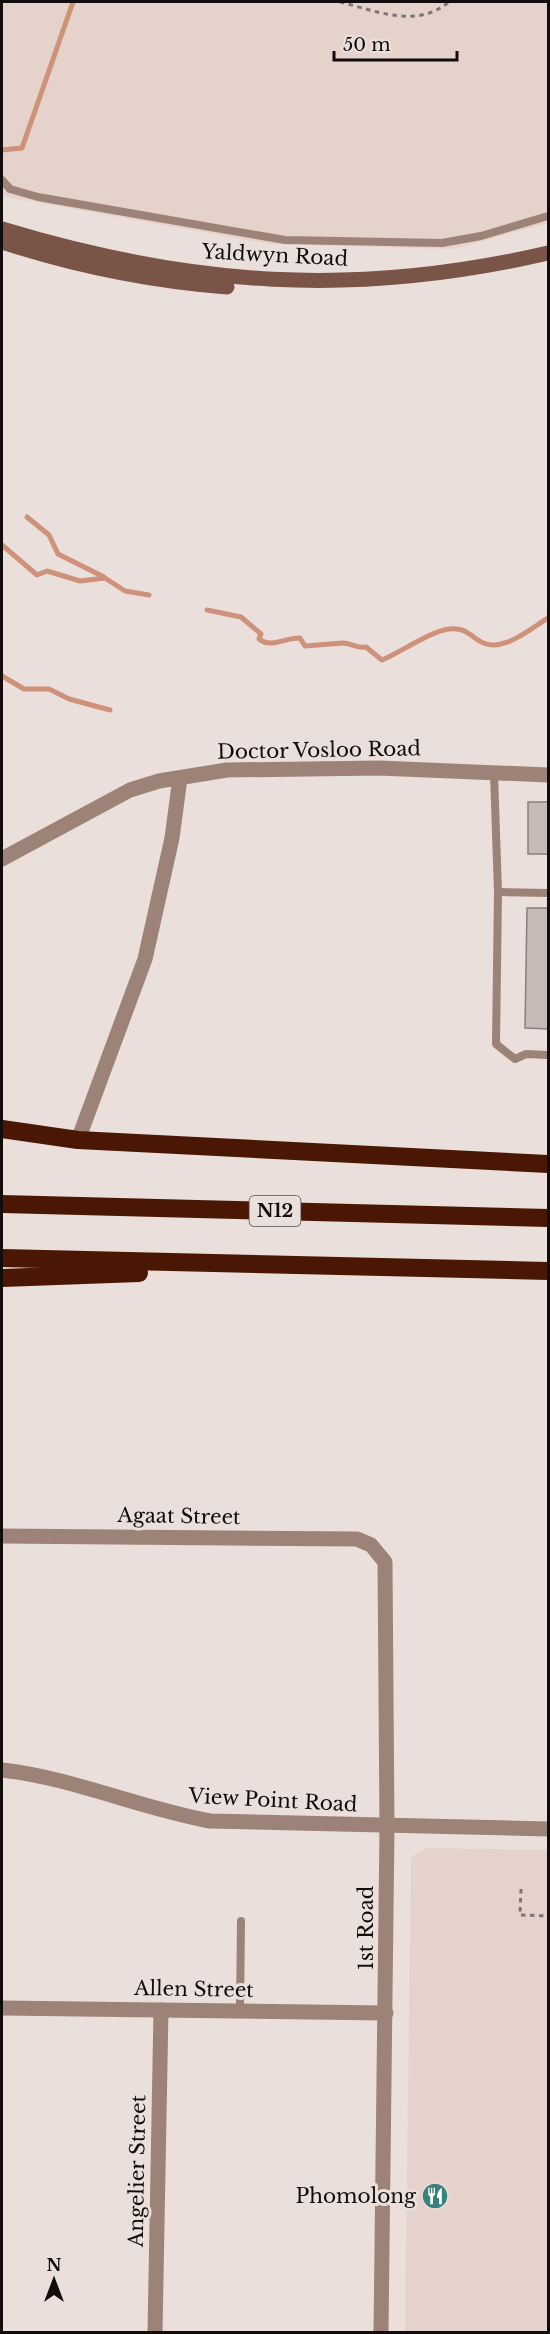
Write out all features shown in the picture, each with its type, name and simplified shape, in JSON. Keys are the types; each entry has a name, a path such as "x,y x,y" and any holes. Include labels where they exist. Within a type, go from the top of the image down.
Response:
{"highway":[{"path":"2,1128 78,1140"},
{"path":"2,1138 549,1164"},
{"name":"N12","path":"2,1204 549,1218"},
{"path":"2,1258 294,1267 549,1271"},
{"path":"2,1278 294,1267"}],"main road":[{"name":"Yaldwyn Road","path":"2,229 83,253 147,266 217,276 298,281 433,275 549,252"},
{"name":"Yaldwyn Road","path":"2,242 127,276 209,285 295,290 395,288 475,277 549,261"}],"street":[{"name":"Doctor Vosloo Road","path":"2,859 108,800 159,781 227,770 379,768 549,775"},
{"path":"78,1140 145,959 172,838 180,778"},
{"name":"Agaat Street","path":"2,1536 357,1539"},
{"name":"1st Road","path":"357,1539 379,1552 385,1562 387,1578 386,2013 381,2332"},
{"name":"View Point Road","path":"2,1770 52,1778 181,1816 210,1821 387,1827 549,1829"},
{"name":"Allen Street","path":"2,2008 386,2013"},
{"name":"Angelier Street","path":"155,2332 161,2010"}],"lane":[{"path":"2,180 10,189 38,197 285,240 442,243 481,236 549,216"},
{"path":"494,774 498,892 496,1044 514,1059 526,1054 549,1055"},
{"path":"498,892 549,892"},
{"path":"240,2011 241,1921"}],"path":[{"path":"340,2 395,16 413,18 427,15 449,2"},
{"path":"521,1889 520,1915 549,1916"}],"shaded area":[{"path":"2,2 548,2 548,223 454,249 269,244 2,196"},
{"path":"426,1848 548,1850 548,2332 405,2332 411,1857"}],"building":[{"path":"528,802 549,802 549,854 528,854"},
{"path":"527,908 549,908 549,1029 525,1028"}],"waterway":[{"path":"2,150 22,148 73,2"},
{"path":"27,517 49,535 58,554 104,577"},
{"path":"2,545 37,575 47,571 80,581 105,578 125,591 149,595"},
{"path":"207,610 241,617 261,634 259,639 264,642 274,643 300,638 305,646 346,643 366,647 382,660 425,638 454,629 468,633 487,644 505,643 548,618"},
{"path":"2,676 24,689 49,689 69,699 110,710"}],"place":[{"name":"Phomolong","path":"435,2196"}]}
